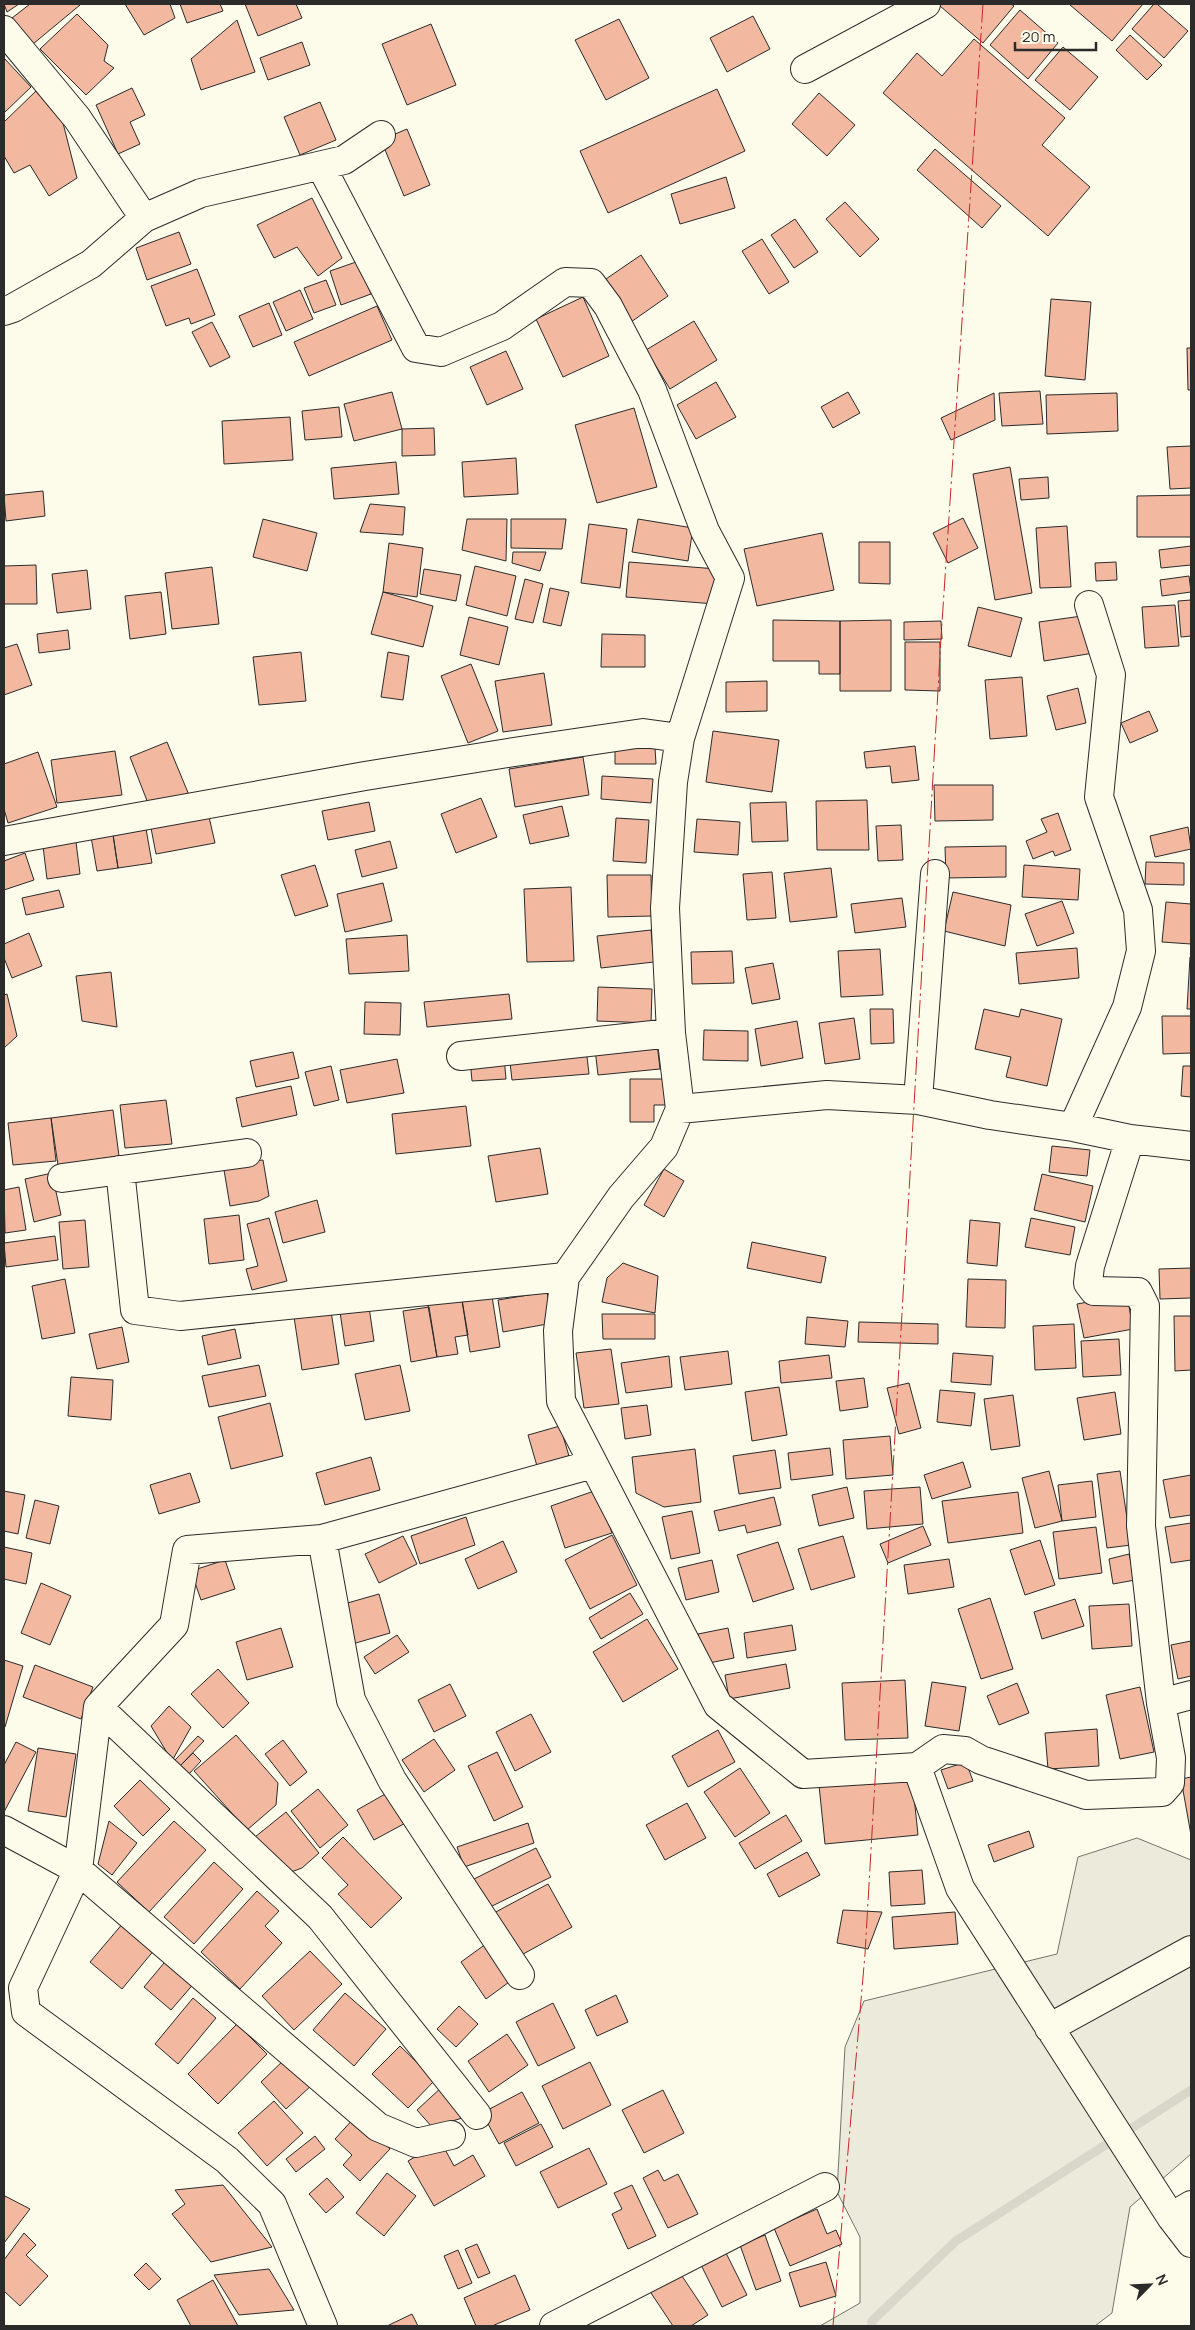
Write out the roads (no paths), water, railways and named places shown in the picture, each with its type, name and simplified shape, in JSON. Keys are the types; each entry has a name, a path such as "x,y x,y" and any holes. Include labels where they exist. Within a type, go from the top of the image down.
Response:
{"street":[{"path":"805,69 926,4"},
{"path":"4,30 77,118 144,218"},
{"path":"4,311 14,308 91,264 144,218 202,193 344,160 381,135"},
{"path":"321,166 416,348 442,352 502,326 565,282 591,283 608,306 652,390 705,531 730,578 680,738 674,782 664,908 671,1033 680,1108 664,1147 621,1197 565,1277 558,1331 561,1401 718,1704 803,1774 917,1767 944,1749 965,1751 982,1760 1086,1795 1162,1792 1170,1782 1171,1758 1161,1702 1141,1526 1146,1306 1138,1292 1094,1290 1088,1283 1090,1266 1130,1139"},
{"path":"1073,1127 1127,1007 1141,951 1138,910 1099,797 1111,675 1089,605"},
{"path":"4,841 365,776 508,753 643,733 680,738"},
{"path":"918,1100 935,874"},
{"path":"461,1056 671,1033"},
{"path":"680,1108 827,1095 918,1100 990,1115 1073,1127 1130,1139 1191,1146"},
{"path":"62,1178 246,1153"},
{"path":"120,1170 136,1310 180,1316 565,1277"},
{"path":"323,2326 272,2204 227,2160 26,2012 23,1988 78,1870 98,1707 174,1625 187,1550 322,1539 593,1464"},
{"path":"322,1539 352,1700 392,1780 520,1975"},
{"path":"1161,1702 1191,1695"},
{"path":"98,1707 320,1917 478,2115"},
{"path":"917,1767 960,1888 1131,2152 1181,2211 1191,2243"},
{"path":"4,1830 78,1870 378,2127 416,2143 451,2135"},
{"path":"1050,2028 1191,1950"},
{"path":"554,2326 825,2187"}],"waterway":[{"path":"872,2326 872,2321 956,2241 1191,2090"}]}
